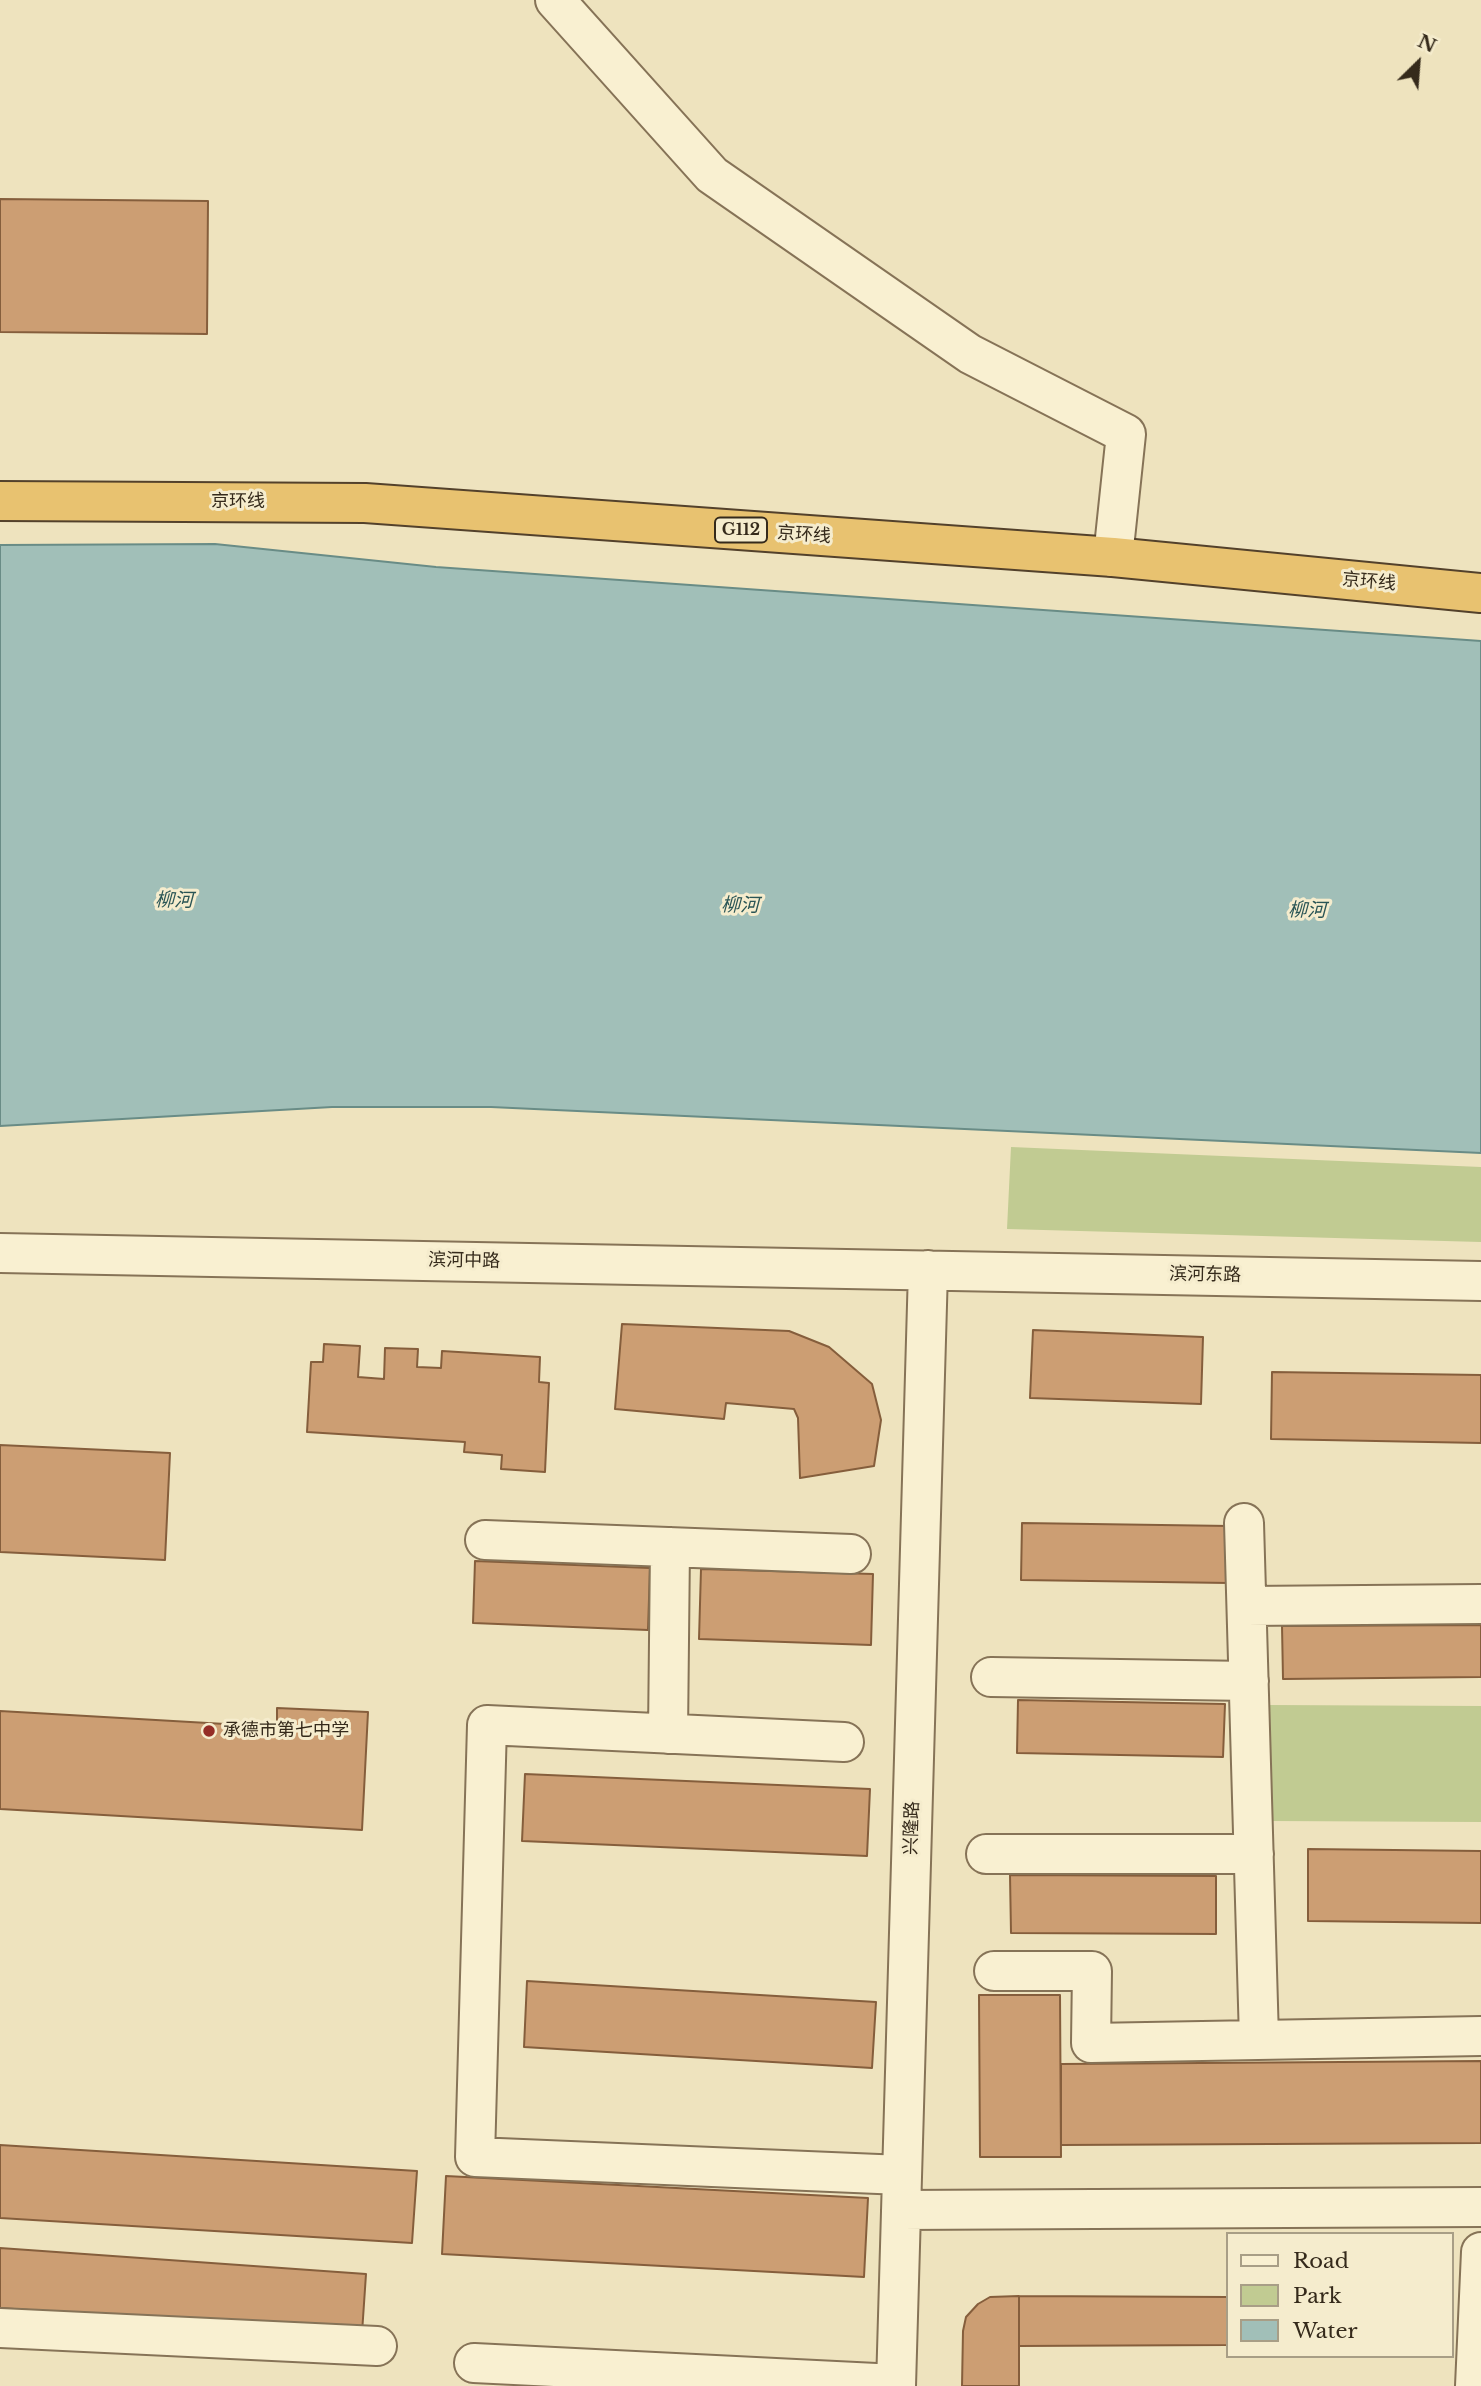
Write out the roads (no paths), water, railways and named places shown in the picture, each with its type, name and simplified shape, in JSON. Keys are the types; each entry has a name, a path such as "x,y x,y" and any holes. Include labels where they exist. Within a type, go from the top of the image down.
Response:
{"highway":[{"name":"京环线","path":"0,500 365,503 1113,557 1481,593"}],"street":[{"path":"555,0 712,175 970,354 1126,434 1113,557"},
{"name":"滨河中路","path":"0,1252 928,1270"},
{"name":"滨河东路","path":"928,1270 1481,1280"},
{"name":"兴隆路","path":"896,2385 928,1270"},
{"path":"1244,1523 1259,2039"},
{"path":"485,1540 851,1555"},
{"path":"668,1734 670,1547"},
{"path":"1247,1606 1481,1604"},
{"path":"991,1677 1249,1681"},
{"path":"844,1742 487,1725 475,2157 901,2192 1481,2207"},
{"path":"986,1854 1254,1854"},
{"path":"994,1971 1092,1971 1091,2043 1481,2036"},
{"path":"1475,2386 1481,2252"},
{"path":"0,2328 377,2346"},
{"path":"474,2363 896,2385"}],"water":[{"name":"柳河","path":"215,544 436,567 1481,641 1481,1153 491,1107 332,1107 0,1126 0,545"}],"place":[{"name":"承德市第七中学","path":"209,1731"}]}
